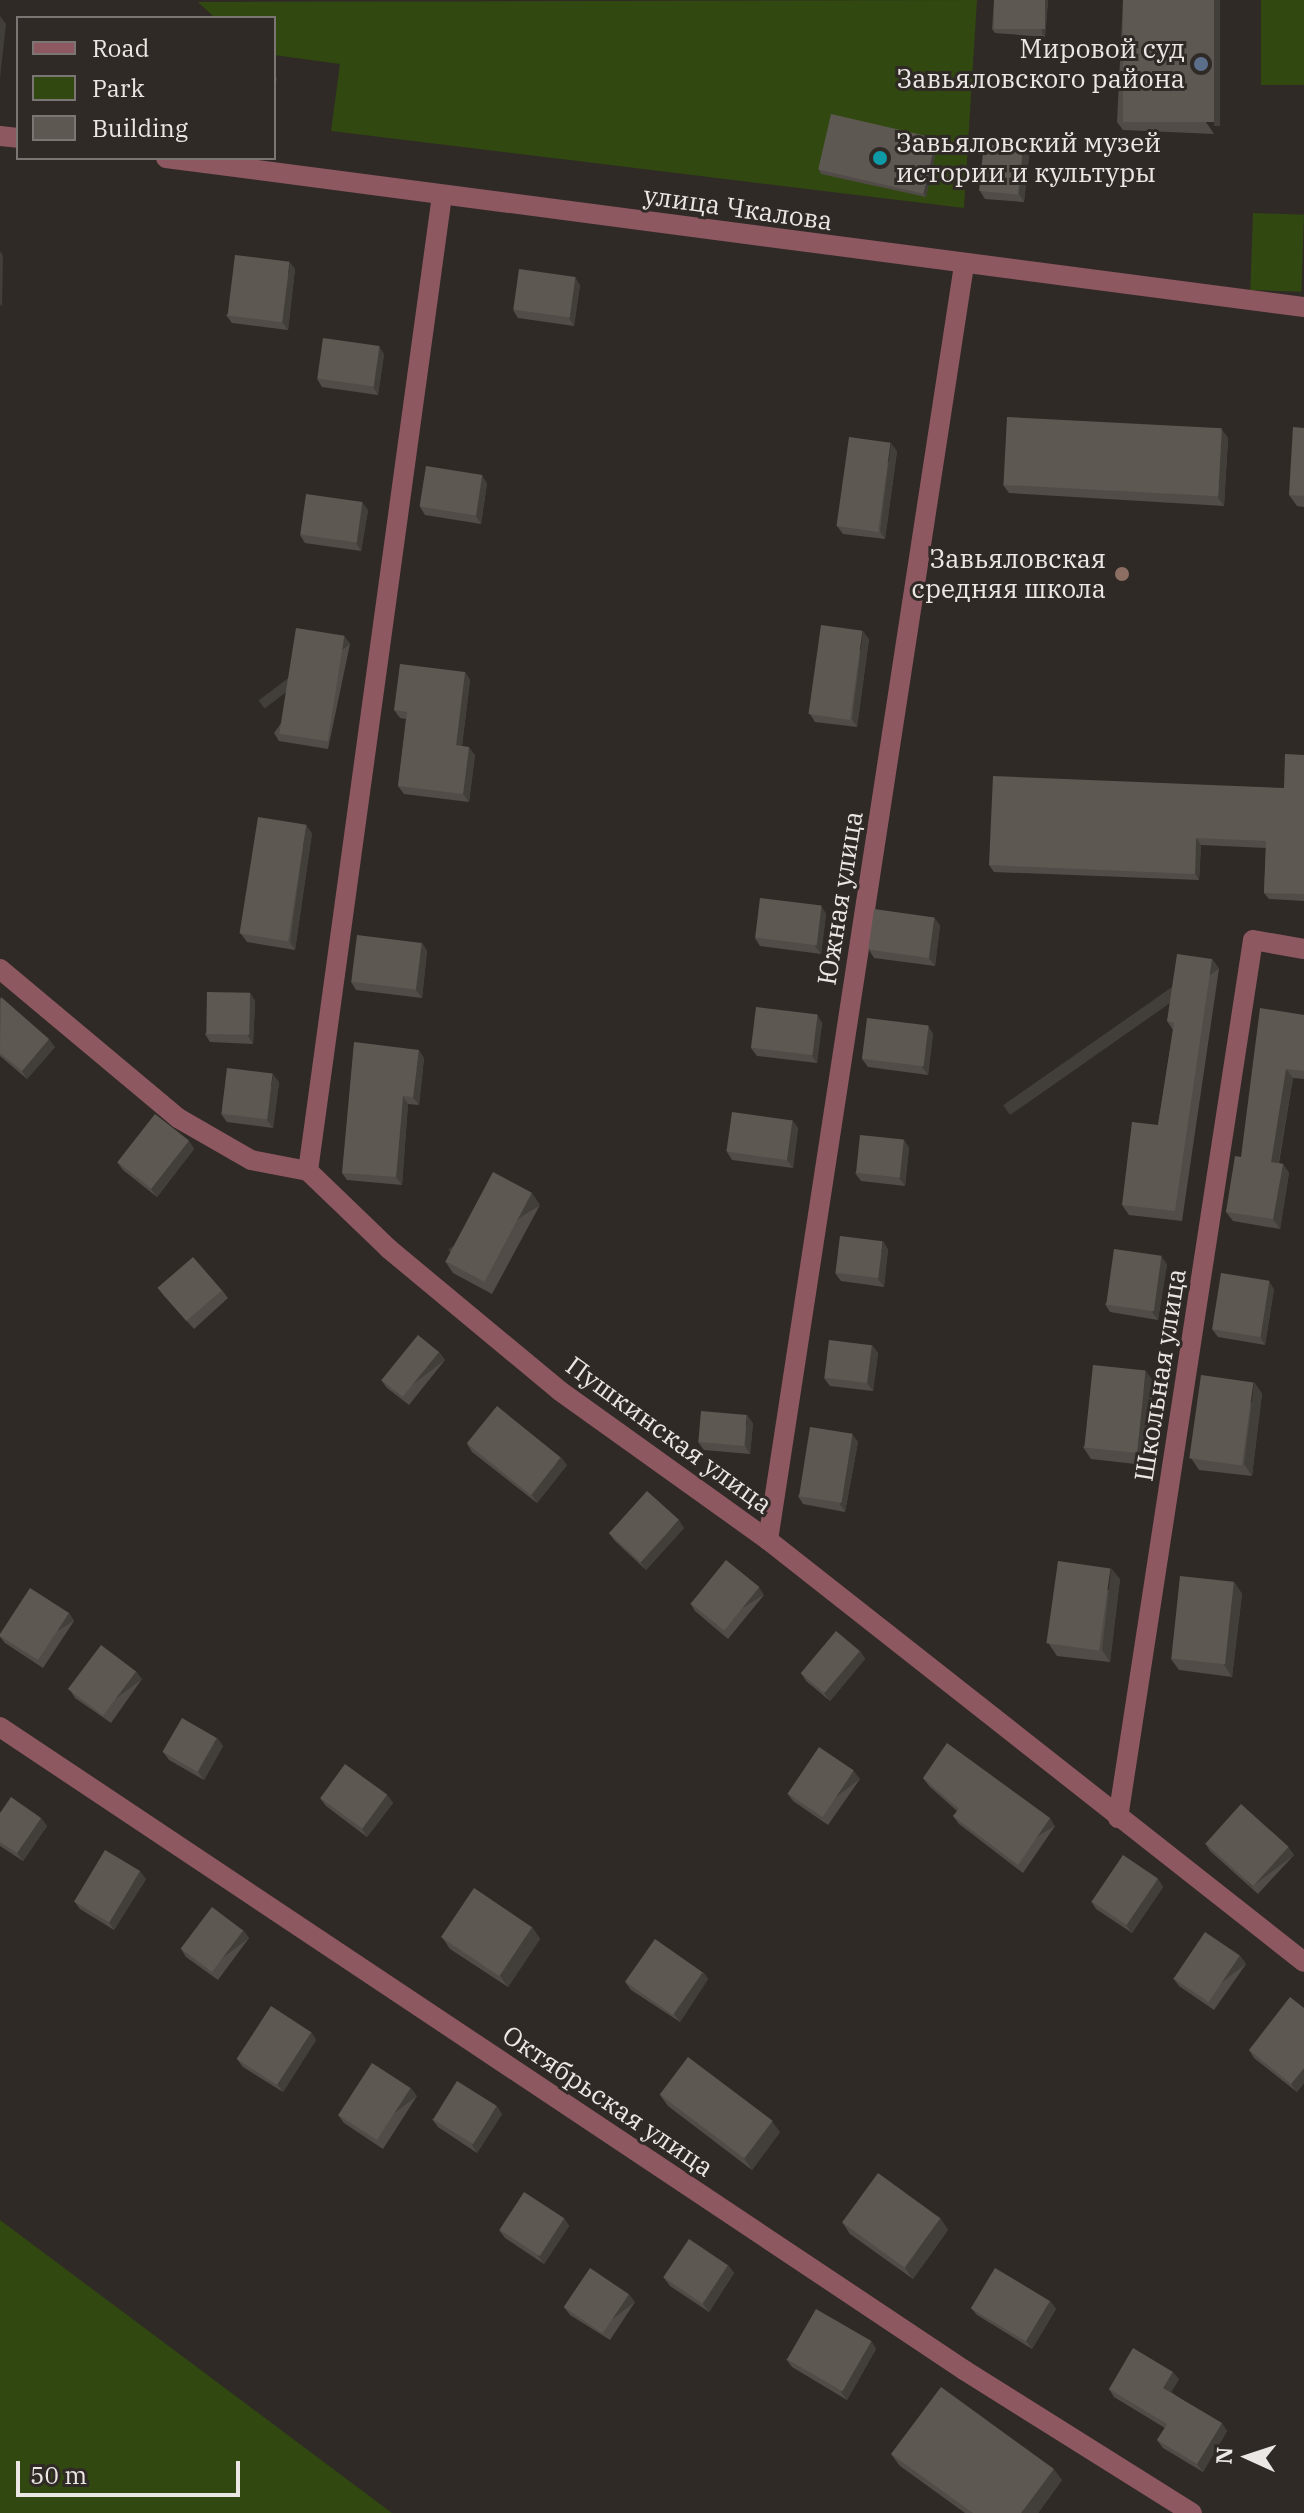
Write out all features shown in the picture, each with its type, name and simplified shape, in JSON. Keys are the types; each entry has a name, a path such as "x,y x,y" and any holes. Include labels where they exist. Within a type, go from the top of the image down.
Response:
{"street":[{"name":"улица Чкалова","path":"181,160 964,265 1304,307"},
{"path":"0,969 178,1118 251,1160 308,1171 442,195"},
{"name":"Южная улица","path":"768,1540 964,265"},
{"name":"Школьная улица","path":"1118,1818 1253,940 1304,949"},
{"name":"Пушкинская улица","path":"308,1171 389,1249 560,1391 768,1540 1304,1962"},
{"name":"Октябрьская улица","path":"0,1727 964,2370 1192,2513"}],"green space":[{"path":"977,0 964,208 331,131 340,64 276,55 276,16 213,16 198,2"},
{"path":"1261,0 1304,0 1304,85 1261,85"},
{"path":"1253,213 1304,215 1301,292 1250,290"},
{"path":"0,2220 392,2513 0,2513"}],"building":[{"path":"994,0 1045,0 1045,29 994,29"},
{"path":"1123,0 1214,0 1214,122 1123,122"},
{"name":"Завьяловский музей истории и культуры","path":"831,114 936,138 923,194 818,170"},
{"path":"984,144 1023,148 1018,195 979,191"},
{"path":"235,255 290,262 282,322 228,316"},
{"path":"519,269 575,277 570,318 513,310"},
{"path":"323,338 379,346 374,387 317,379"},
{"path":"1007,417 1222,428 1218,496 1003,485"},
{"path":"1293,427 1304,428 1304,496 1289,495"},
{"path":"849,437 891,443 878,532 836,526"},
{"path":"426,466 482,475 476,515 420,506"},
{"path":"306,494 362,502 357,543 300,535"},
{"path":"821,625 863,631 850,720 808,714"},
{"path":"296,628 344,636 328,741 279,734"},
{"path":"400,664 465,672 456,745 469,747 463,794 398,786 407,712 394,710"},
{"path":"1285,754 1304,755 1304,894 1264,893 1266,841 1196,838 1195,874 989,865 993,776 1284,788"},
{"path":"258,817 306,825 288,941 240,934"},
{"path":"760,898 822,906 817,945 755,938"},
{"path":"874,909 934,917 929,958 868,950"},
{"path":"357,935 422,943 416,990 351,982"},
{"path":"1177,954 1212,959 1175,1211 1122,1205 1132,1122 1158,1125 1174,1023 1167,1021"},
{"path":"207,992 250,993 249,1035 206,1034"},
{"path":"1,997 49,1039 22,1071 0,1053"},
{"path":"756,1007 818,1015 813,1055 751,1048"},
{"path":"1260,1008 1304,1015 1304,1071 1286,1069 1271,1162 1283,1164 1273,1219 1226,1212 1235,1156 1241,1157"},
{"path":"867,1018 929,1026 924,1066 862,1059"},
{"path":"354,1042 419,1050 413,1097 403,1096 396,1177 342,1173"},
{"path":"227,1068 273,1074 267,1119 221,1114"},
{"path":"732,1112 792,1120 787,1160 726,1152"},
{"path":"155,1114 189,1140 151,1189 117,1162"},
{"path":"860,1135 904,1140 900,1177 856,1173"},
{"path":"493,1172 532,1193 484,1282 446,1261"},
{"path":"840,1236 883,1241 878,1278 835,1273"},
{"path":"1114,1249 1162,1256 1154,1311 1106,1304"},
{"path":"193,1257 222,1290 186,1321 158,1288"},
{"path":"1221,1273 1269,1281 1260,1337 1212,1329"},
{"path":"418,1335 439,1352 402,1397 381,1380"},
{"path":"829,1340 872,1345 867,1383 824,1378"},
{"path":"1093,1365 1146,1371 1137,1453 1084,1448"},
{"path":"1201,1375 1253,1382 1242,1466 1189,1458"},
{"path":"497,1406 561,1458 531,1495 467,1443"},
{"path":"701,1411 747,1415 744,1446 698,1442"},
{"path":"810,1427 852,1434 842,1503 799,1496"},
{"path":"647,1491 679,1520 641,1562 609,1533"},
{"path":"726,1560 759,1587 724,1631 691,1604"},
{"path":"1058,1561 1110,1568 1099,1651 1046,1643"},
{"path":"1180,1576 1234,1582 1225,1664 1171,1659"},
{"path":"30,1588 69,1613 38,1660 0,1636"},
{"path":"836,1631 860,1651 824,1693 801,1673"},
{"path":"101,1645 136,1671 103,1715 68,1689"},
{"path":"182,1718 217,1738 197,1772 162,1752"},
{"path":"947,1743 1050,1818 1018,1865 953,1816 959,1809 923,1778"},
{"path":"819,1747 854,1770 823,1817 788,1793"},
{"path":"345,1764 387,1795 362,1829 320,1798"},
{"path":"11,1797 41,1818 17,1853 0,1842 0,1813"},
{"path":"1241,1804 1289,1847 1253,1886 1206,1843"},
{"path":"105,1850 140,1871 109,1923 74,1901"},
{"path":"1123,1855 1158,1878 1127,1925 1092,1901"},
{"path":"474,1888 532,1927 499,1976 441,1937"},
{"path":"212,1907 243,1930 212,1972 181,1949"},
{"path":"1205,1932 1240,1955 1209,2002 1174,1978"},
{"path":"655,1939 703,1972 673,2015 625,1982"},
{"path":"1290,1997 1304,2008 1304,2068 1291,2084 1249,2050"},
{"path":"271,2006 311,2032 277,2085 237,2059"},
{"path":"688,2057 773,2121 744,2158 660,2095"},
{"path":"372,2063 411,2088 377,2140 338,2115"},
{"path":"457,2081 497,2106 473,2144 433,2119"},
{"path":"878,2173 940,2218 904,2268 842,2222"},
{"path":"524,2192 564,2218 540,2256 499,2230"},
{"path":"689,2239 728,2265 702,2303 663,2277"},
{"path":"590,2268 629,2294 603,2333 564,2307"},
{"path":"995,2268 1050,2301 1026,2341 971,2308"},
{"path":"816,2309 871,2341 842,2391 787,2359"},
{"path":"1133,2348 1173,2372 1163,2388 1222,2423 1197,2464 1157,2440 1167,2424 1109,2389"},
{"path":"941,2387 1054,2469 1021,2513 973,2513 891,2454"}],"place":[{"name":"Мировой суд Завьяловского района","path":"1201,64"},
{"name":"Завьяловский музей истории и культуры","path":"880,158"},
{"name":"Завьяловская средняя школа","path":"1122,574"}]}
